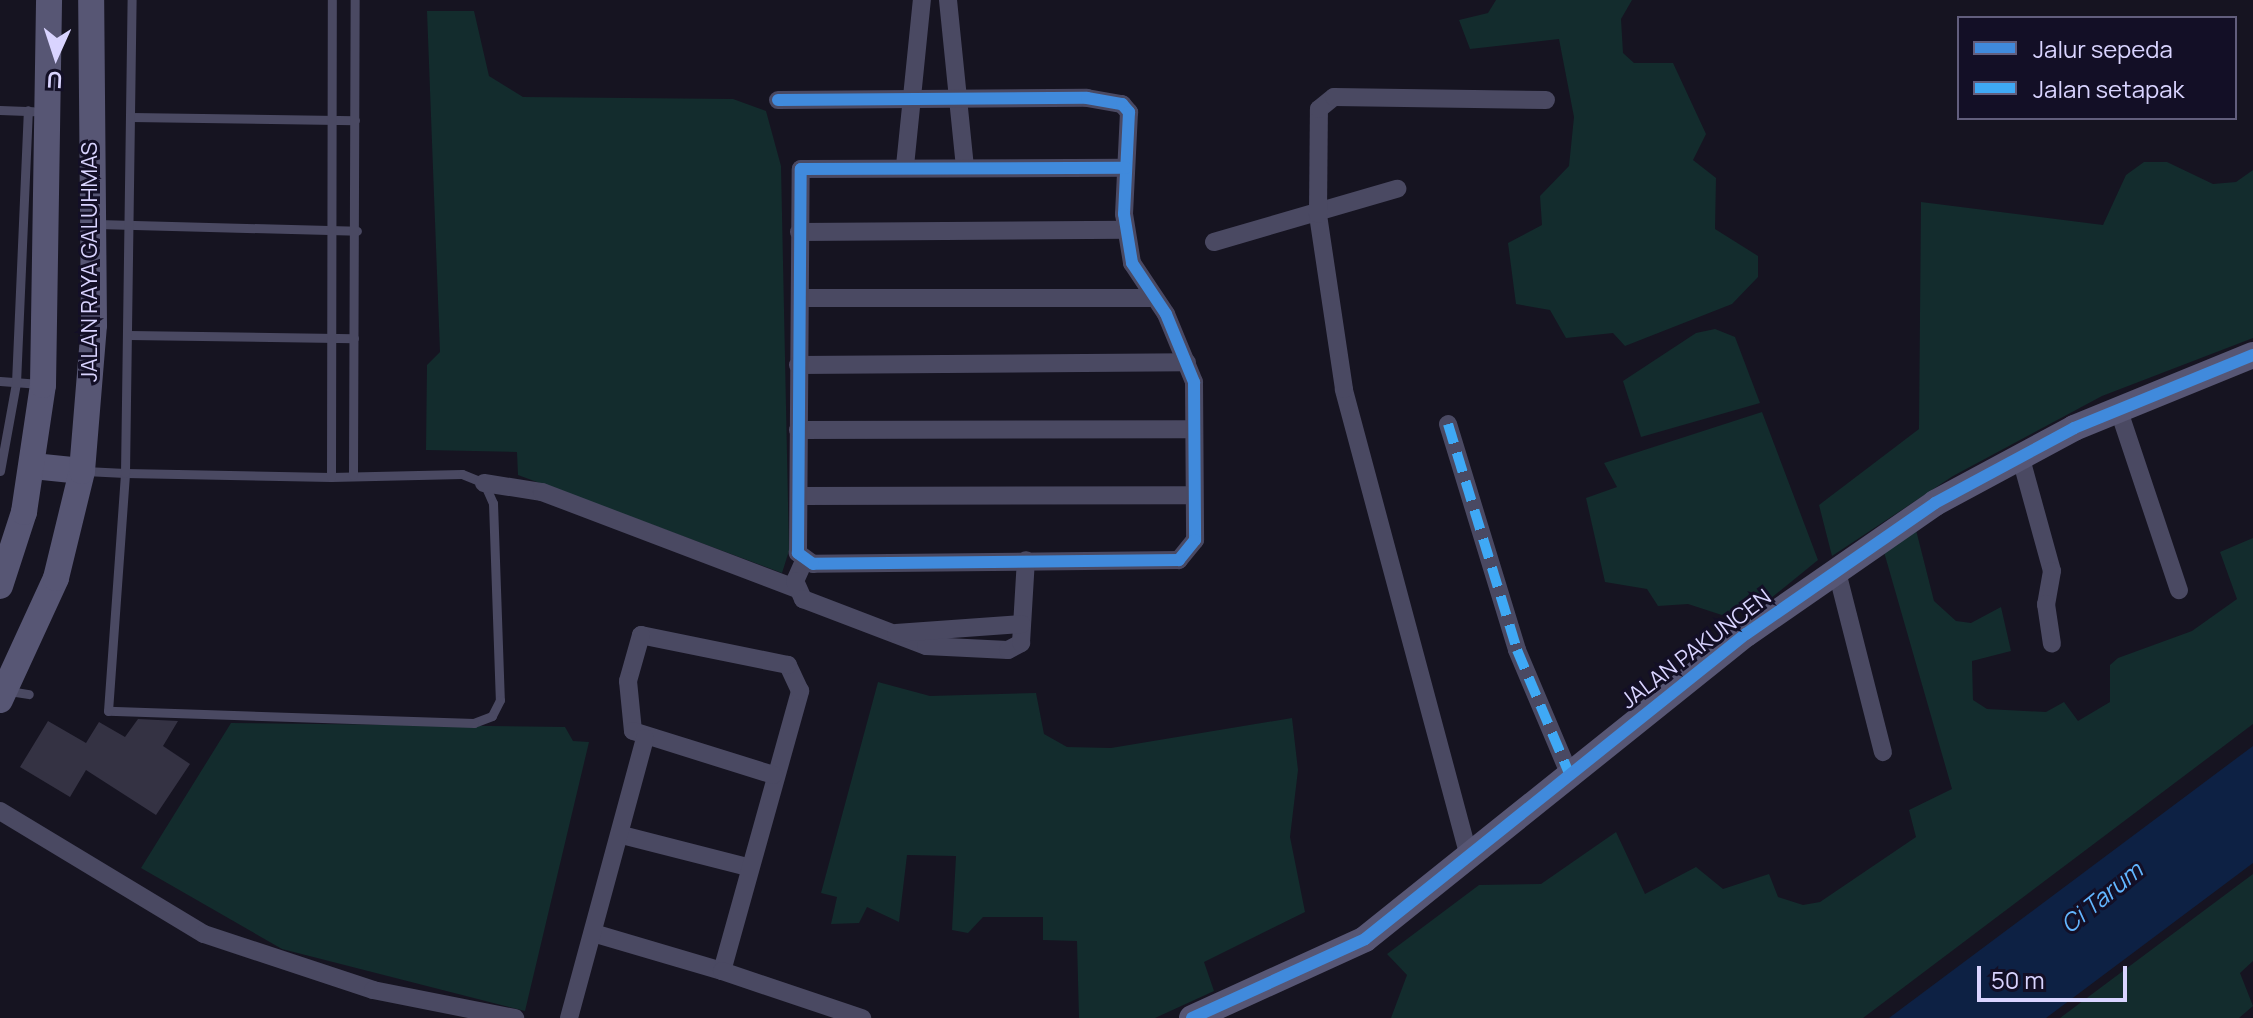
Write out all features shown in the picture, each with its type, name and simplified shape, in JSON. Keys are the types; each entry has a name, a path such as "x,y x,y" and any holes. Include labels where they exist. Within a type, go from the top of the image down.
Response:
{"main road":[{"name":"JALAN RAYA GALUHMAS","path":"0,586 33,466 43,385 39,111 49,0"},
{"name":"JALAN RAYA GALUHMAS","path":"12,695 56,578 82,471 94,224 91,0"},
{"name":"JALAN PAKUNCEN","path":"1192,1018 1365,939 1569,773 1836,568 2020,455 2253,355"},
{"path":"33,466 82,471"}],"street":[{"path":"905,166 915,102 922,0"},
{"path":"948,0 955,101 965,167"},
{"path":"778,100 1122,104 1129,112 1125,230 1151,298 1187,362 1194,429 1192,495 1195,540 1179,560 804,561"},
{"path":"1468,853 1358,462 1318,214 1322,100 1546,100"},
{"path":"795,588 804,561 798,430 801,169 905,166 1126,168"},
{"path":"1214,242 1397,189"},
{"path":"799,232 1125,230"},
{"path":"800,298 1151,298"},
{"path":"798,365 1187,362"},
{"path":"2119,411 2179,590"},
{"path":"1448,424 1521,663 1569,773"},
{"path":"798,430 1194,429"},
{"path":"2020,455 2052,571 2046,604 2052,644"},
{"path":"484,483 542,492 795,588 803,599 926,646 1008,650 1021,643 1026,560"},
{"path":"800,496 1192,495"},
{"path":"1836,568 1883,752"},
{"path":"722,971 773,775 800,691 788,665 641,635 633,645 627,720 645,738 773,775"},
{"path":"569,1018 622,835 645,738"},
{"path":"1,815 204,934 373,990 515,1018"},
{"path":"622,835 748,867"},
{"path":"593,933 722,971 862,1018"},
{"path":"452,1006 469,1018"}],"lane":[{"path":"82,471 125,473 331,477 462,474 484,483 493,503 500,700 492,716 474,723 108,711 125,473 132,0"},
{"path":"331,477 334,340 332,0"},
{"path":"353,475 357,231 355,0"},
{"path":"0,471 16,383 39,111 3,110"},
{"path":"131,117 355,120"},
{"path":"94,224 334,233 357,231"},
{"path":"129,335 354,338"},
{"path":"0,381 43,385"}],"green space":[{"path":"1496,0 1632,0 1621,19 1623,53 1634,63 1673,63 1706,134 1693,160 1716,178 1715,229 1758,256 1758,277 1732,304 1625,346 1613,333 1566,338 1550,310 1516,304 1508,243 1542,225 1540,196 1569,166 1574,117 1559,39 1470,49 1459,20 1488,13"},
{"path":"427,11 474,11 489,76 523,97 733,99 766,111 781,166 789,551 782,573 518,475 517,452 426,450 427,365 440,352"},
{"path":"2144,162 2167,162 2213,184 2236,182 2253,170 2253,338 2102,396 1953,476 1832,556 1819,505 1919,429 1921,202 2103,225 2126,175"},
{"path":"1715,329 1735,337 1760,403 1641,437 1623,381 1696,333"},
{"path":"1762,412 1818,560 1765,603 1725,616 1688,604 1658,606 1647,589 1605,582 1586,498 1617,487 1604,463"},
{"path":"1916,530 1934,601 1956,621 1971,623 2001,607 2011,651 1972,661 1973,700 1987,709 2046,712 2064,702 2078,721 2110,702 2110,665 2118,658 2192,631 2237,599 2220,552 2253,538 2253,724 1863,1018 1391,1018 1407,975 1387,954 1479,885 1541,884 1616,832 1645,894 1696,867 1723,889 1769,874 1778,897 1803,905 1820,902 1916,837 1909,810 1952,789 1884,552"},
{"path":"878,682 930,696 1036,693 1044,734 1067,747 1111,748 1292,718 1298,770 1290,837 1305,912 1204,962 1214,991 1155,1018 1079,1018 1077,941 1043,940 1043,917 983,917 968,933 952,930 956,856 907,855 899,922 867,907 859,923 831,924 837,897 821,893"},
{"path":"231,723 565,727 573,741 589,742 525,1011 282,949 141,868"},
{"path":"2253,874 2253,961 2240,973 2253,1006 2239,1018 2060,1018"}],"water":[{"name":"Ci Tarum","path":"2253,746 2253,863 2046,1018 1889,1018"}],"building":[{"path":"138,719 178,721 163,746 190,764 156,815 86,770 70,797 20,767 48,721 86,743 99,722 125,737"}],"marked path":[{"path":"1448,424 1517,650 1569,773"}],"cycle path":[{"path":"778,100 1087,98 1122,104 1129,112 1124,214 1132,263 1166,314 1194,382 1195,540 1179,560 813,564 798,553 801,169 1126,168"},
{"path":"1192,1018 1365,939 1746,634 1935,503 2074,428 2253,355"}]}
